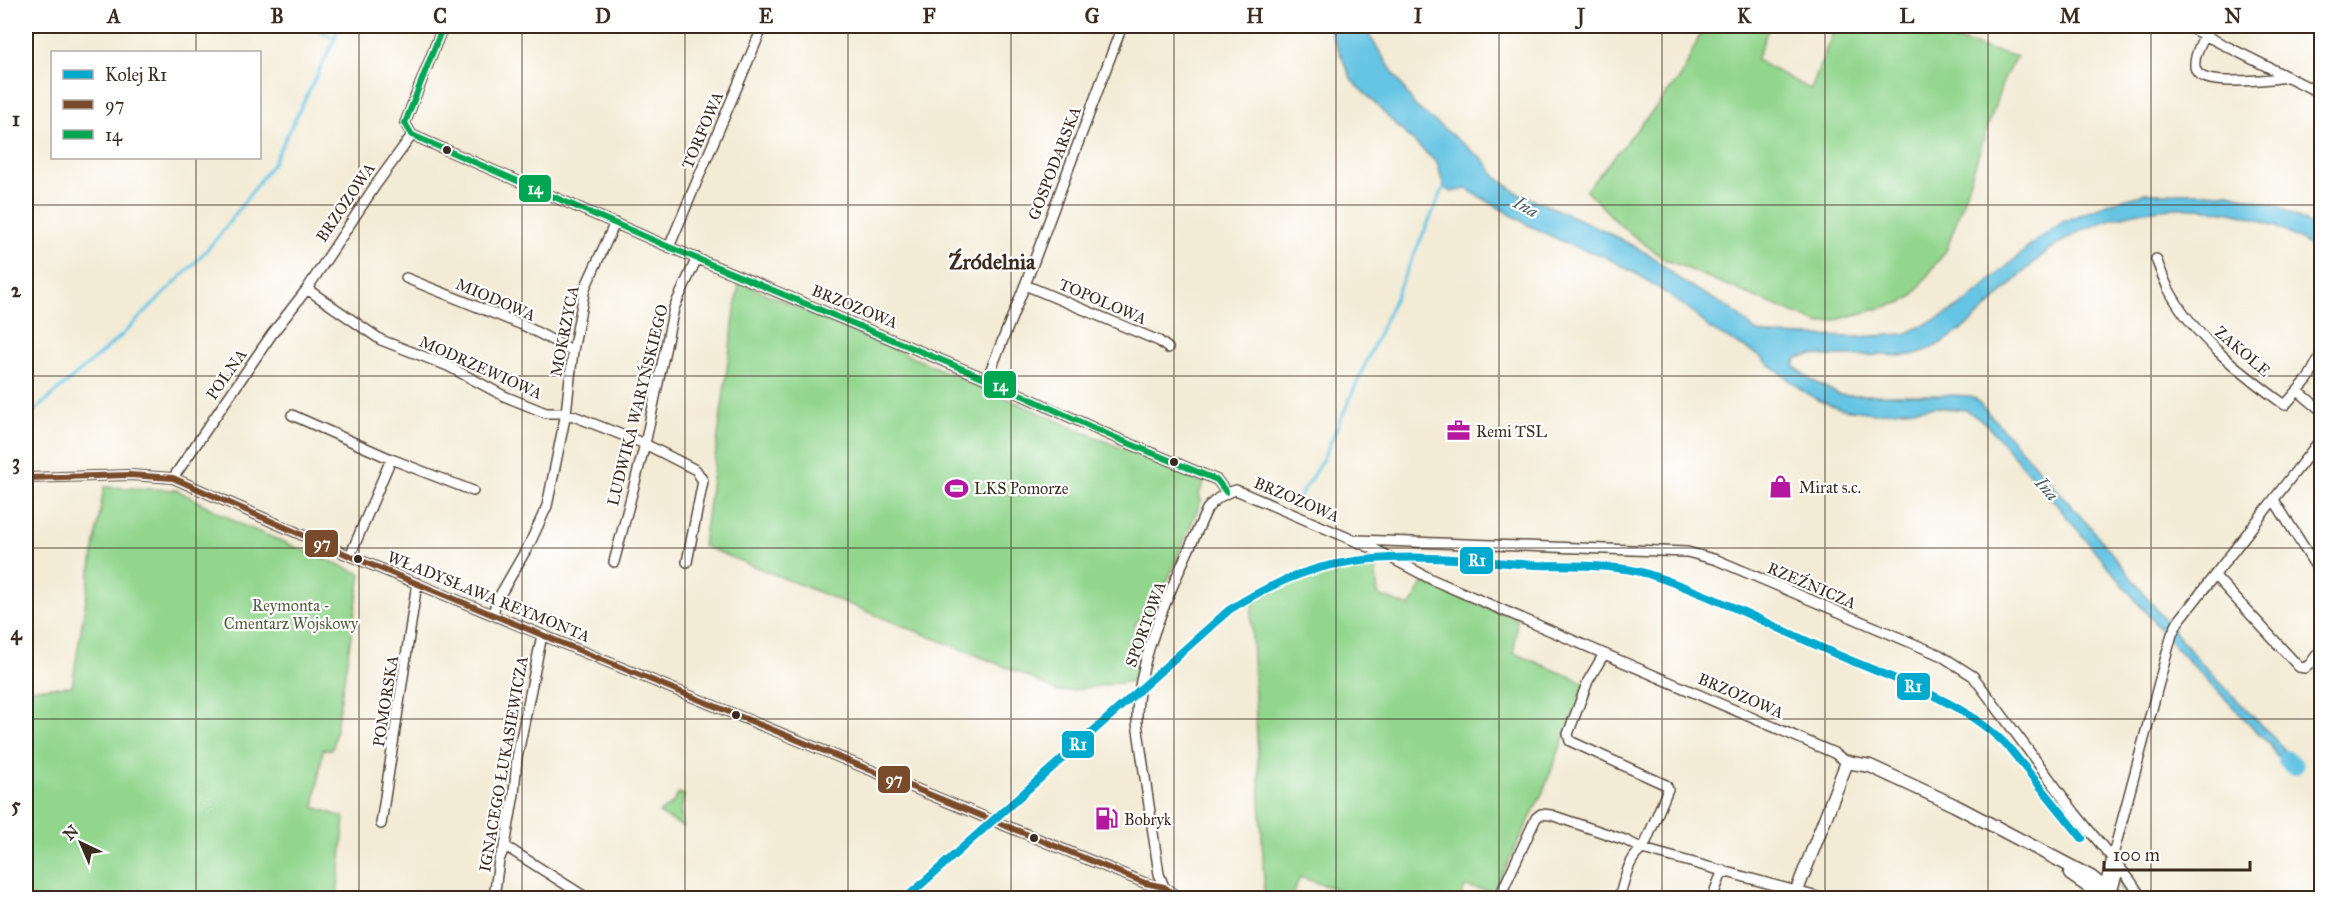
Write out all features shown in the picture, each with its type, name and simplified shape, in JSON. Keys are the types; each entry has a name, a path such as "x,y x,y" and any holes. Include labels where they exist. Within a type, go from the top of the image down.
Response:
{"street":[{"path":"412,135 405,123 443,26"},
{"name":"TORFOWA","path":"669,247 764,26"},
{"name":"GOSPODARSKA","path":"987,379 1122,26"},
{"path":"2186,26 2322,94"},
{"path":"2205,35 2196,49 2194,59 2195,68 2201,77 2216,81 2287,77"},
{"name":"BRZOZOWA","path":"308,289 375,186 412,135 669,247 987,379 1109,435 1217,480 1226,492 1236,490 1352,540 1433,580 1834,753 1847,762 1870,766 1954,805 2091,877 2107,896 2123,898"},
{"name":"MOKRZYCA","path":"494,615 496,602 530,543 547,506 566,413 573,351 585,288 615,223"},
{"name":"LUDWIKA WARYŃSKIEGO","path":"614,562 645,444 674,308 697,258"},
{"name":"ZAKOLE","path":"2156,259 2169,290 2198,332 2250,379 2285,405 2298,391"},
{"name":"MIODOWA","path":"406,278 525,326 573,351"},
{"name":"TOPOLOWA","path":"1024,285 1159,341 1168,348"},
{"name":"MODRZEWIOWA","path":"308,289 381,340 448,366 504,396 546,413 566,413 645,444 696,470 703,481 687,562"},
{"name":"POLNA","path":"172,478 272,334 308,289"},
{"path":"2321,357 2298,391 2322,411"},
{"path":"292,415 391,459 473,491"},
{"path":"2107,896 2106,881 2111,859 2172,634 2178,622 2317,444 2322,451"},
{"path":"350,556 391,459"},
{"name":"WŁADYSŁAWA REYMONTA","path":"26,478 130,475 172,478 350,556 1145,883 1164,887"},
{"name":"SPORTOWA","path":"1164,887 1159,874 1137,723 1137,704 1146,658 1207,509 1226,492"},
{"path":"2274,500 2322,576"},
{"name":"RZEŹNICZA","path":"1352,540 1687,552 1727,565 1940,655 1972,676 2142,898"},
{"path":"2215,576 2299,667 2305,668 2310,664 2322,648"},
{"name":"POMORSKA","path":"381,824 417,583"},
{"name":"IGNACEGO ŁUKASIEWICZA","path":"494,898 499,860 506,846 517,758 542,634"},
{"path":"1604,654 1588,681 1568,734 1570,741 1666,786 1668,794 1643,849 1633,858 1618,898"},
{"path":"1795,894 1847,762"},
{"path":"1499,898 1536,819 1541,814 1551,815 1625,840 1643,849 1723,870 1795,894 1821,898"},
{"path":"506,846 587,898"},
{"path":"2107,896 2114,885 2119,868"},
{"path":"1712,898 1723,870"},
{"path":"1164,887 1179,898"}],"green space":[{"path":"1704,26 1759,26 1768,30 1756,60 1811,90 1835,26 1926,26 1924,31 2017,57 2004,78 1947,249 1912,297 1904,302 1820,324 1664,259 1620,225 1586,190 1681,77"},
{"name":"LKS Pomorze","path":"739,282 1204,484 1199,493 1201,501 1153,615 1141,618 1134,625 1141,652 1132,681 1058,692 1021,673 703,546"},
{"name":"Reymonta - Cmentarz Wojskowy","path":"104,487 177,490 242,525 361,574 333,747 331,750 323,749 314,807 345,818 337,898 26,898 26,689 72,686"},
{"path":"1375,562 1378,595 1410,607 1423,583 1517,619 1514,653 1585,683 1543,792 1494,891 1465,887 1460,898 1363,898 1300,877 1291,898 1265,898 1251,617 1255,591"},
{"path":"679,793 684,795 681,814 683,827 659,813 672,804"},
{"path":"2122,879 2124,879 2138,898 2119,890"}],"water":[{"path":"1328,26 1363,26 1415,106 1485,161 1495,176 1516,192 1597,227 1650,255 1683,282 1731,309 1757,332 1771,335 1856,337 1905,334 1947,314 1969,300 2033,243 2063,222 2112,202 2146,193 2230,193 2276,205 2321,231 2321,252 2258,219 2219,210 2160,209 2130,214 2102,222 2075,234 2050,250 1974,320 1943,342 1927,350 1903,356 1811,355 1797,358 1794,366 1811,380 1840,395 1950,395 1970,396 1976,399 2092,529 2191,652 2284,749 2276,757 2271,746 2173,645 2057,505 1986,424 1966,410 1933,407 1875,413 1842,409 1820,401 1803,391 1758,355 1710,329 1693,312 1642,277 1604,256 1572,246 1530,226 1467,189 1451,192 1444,187 1437,163 1352,80"}],"waterway":[{"path":"26,418 121,336 195,263 219,236 273,163 335,39 312,26"},
{"path":"335,39 338,26"},
{"path":"1294,505 1323,459 1444,187"},
{"name":"Ina","path":"2286,759 2294,766"}],"rail line":[{"name":"R1","path":"906,898 1229,610 1267,588 1308,571 1337,564 1386,558 1436,558 1622,569 1648,574 1698,592 1954,706 1993,733 2010,749 2082,838"}],"transit line":[{"name":"14","path":"443,26 405,123 412,135 669,247 987,379 1109,435 1217,480 1226,492"},
{"name":"97","path":"26,478 130,475 173,478 350,556 1145,883 1164,887 1179,898"}],"place":[{"name":"Remi TSL","path":"1458,431"},
{"name":"Mirat s.c.","path":"1781,487"},
{"name":"LKS Pomorze","path":"956,488"},
{"name":"Bobryk","path":"1106,819"}],"district":[{"name":"Źródelnia","path":"992,261"}]}
